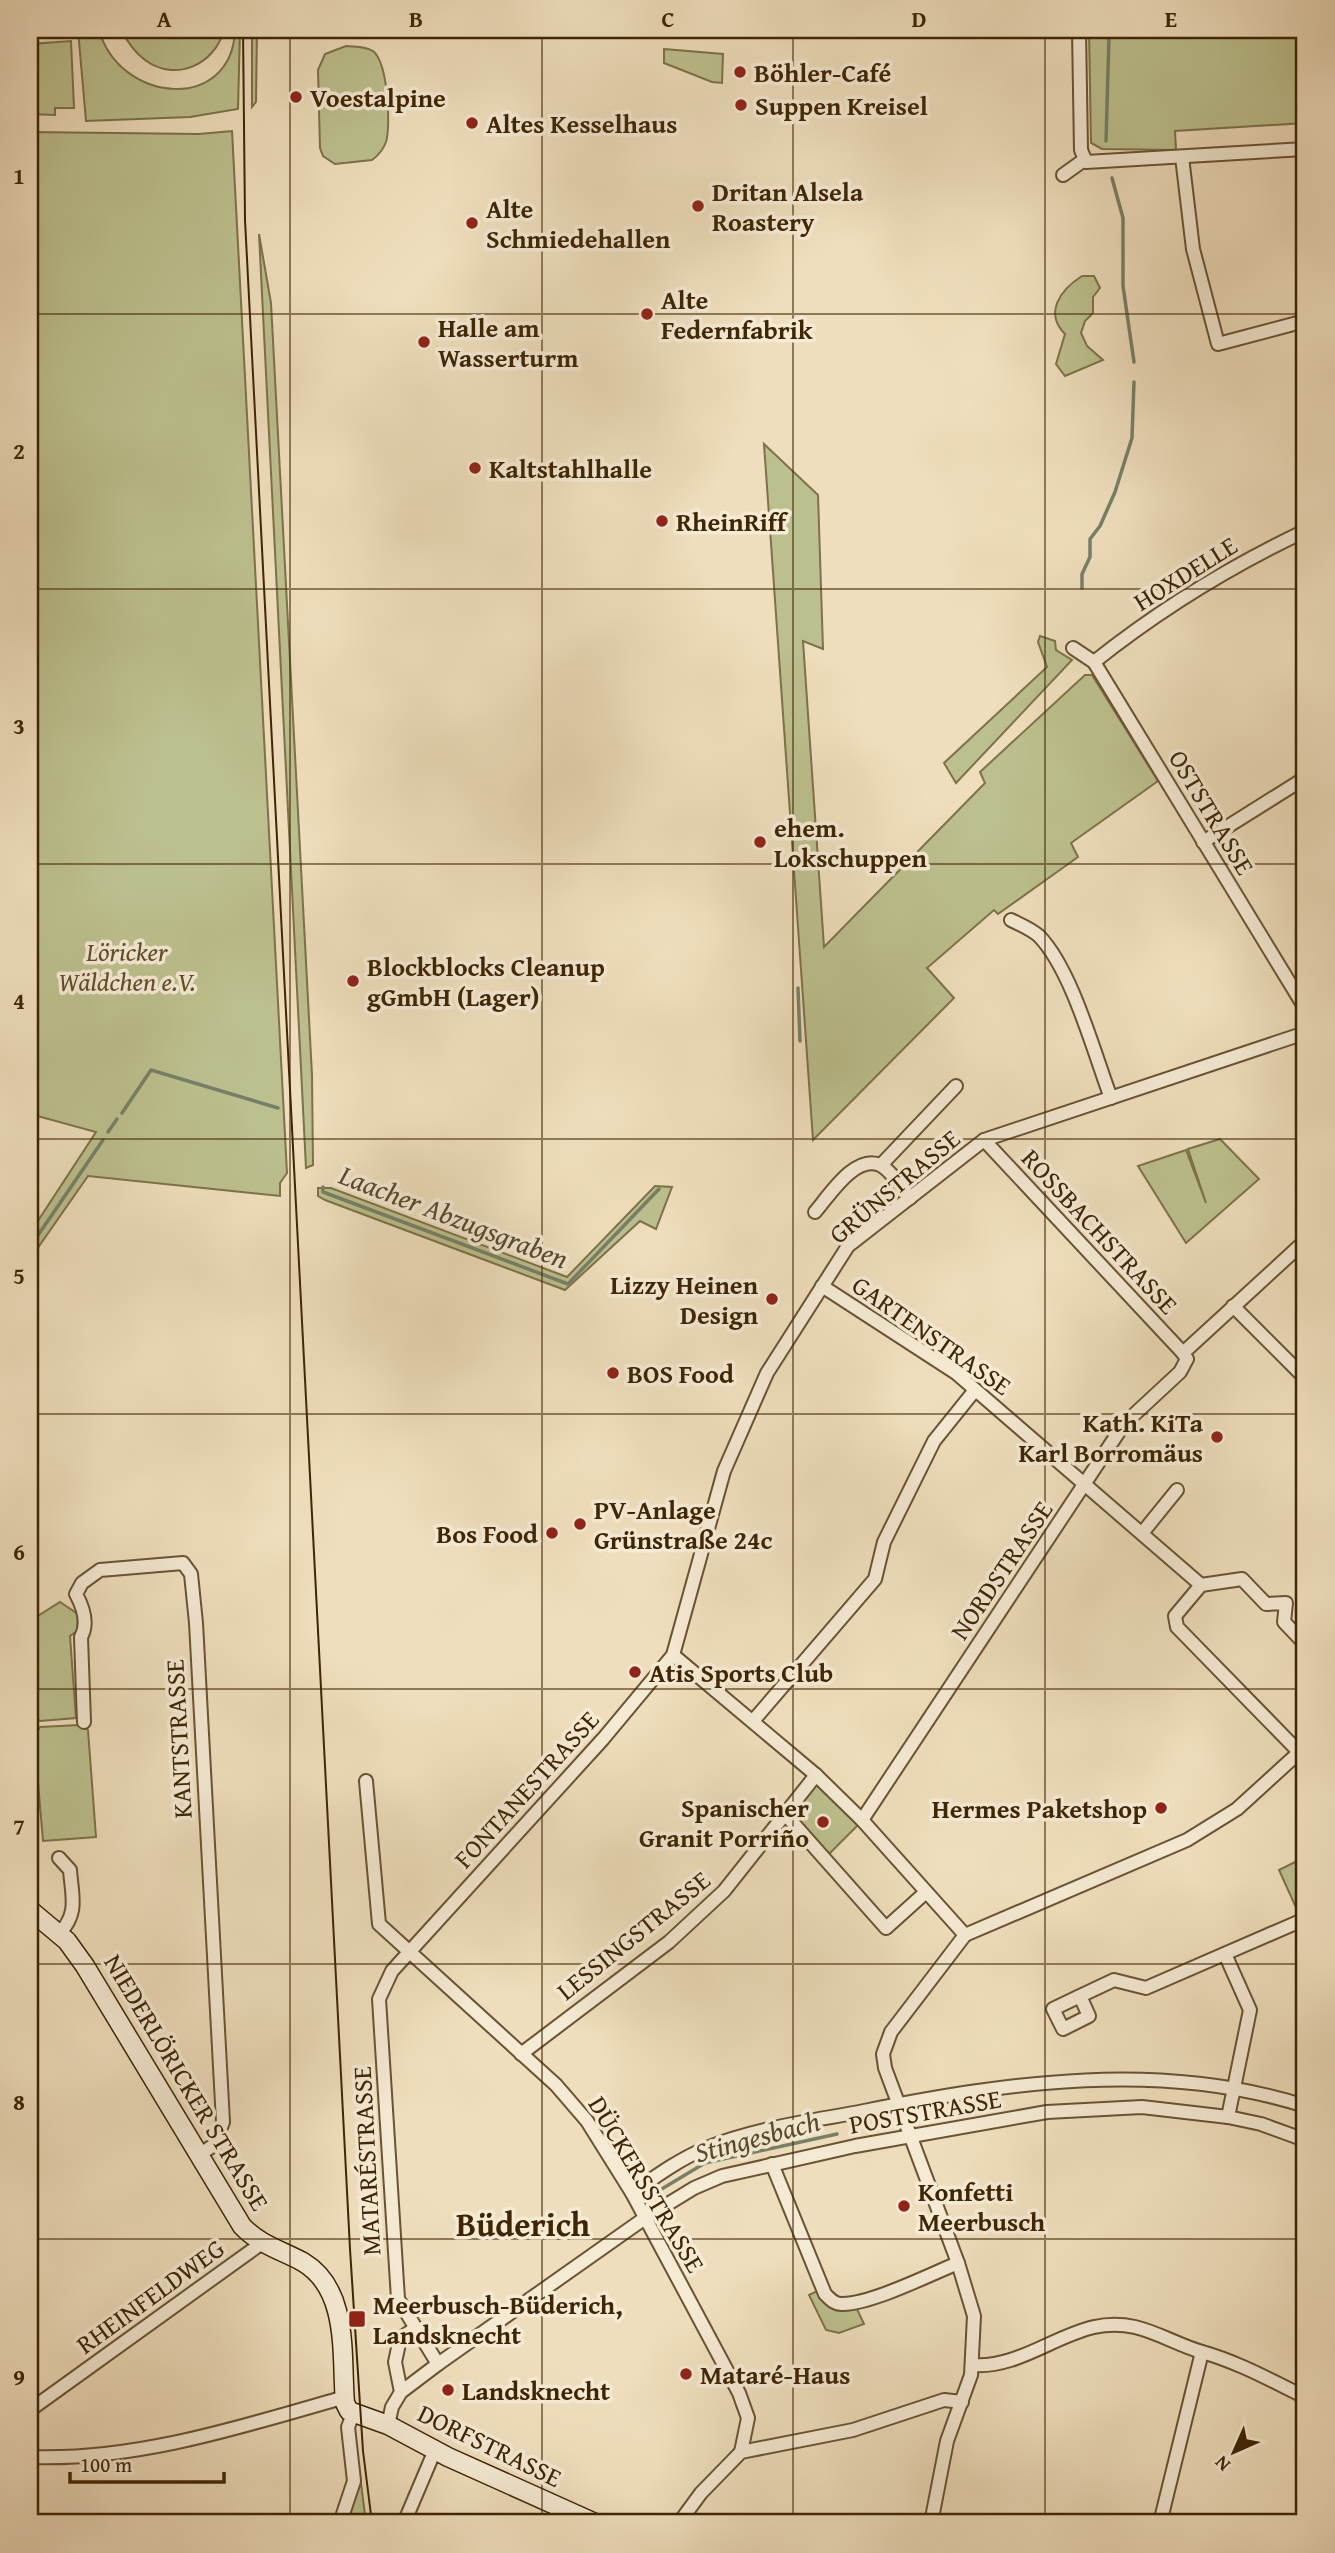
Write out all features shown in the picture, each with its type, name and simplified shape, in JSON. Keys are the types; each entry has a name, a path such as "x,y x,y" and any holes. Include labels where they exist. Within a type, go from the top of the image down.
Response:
{"main road":[{"name":"NIEDERLÖRICKER STRASSE","path":"30,1910 59,1934 85,1966 236,2218 262,2243 305,2264 329,2290 338,2314 346,2408 357,2416"},
{"name":"DORFSTRASSE","path":"357,2416 388,2424 435,2450 595,2523"}],"street":[{"path":"1079,30 1084,160"},
{"path":"1084,160 1096,164 1305,149"},
{"path":"1182,157 1193,249 1218,344 1305,321"},
{"path":"1063,175 1084,160"},
{"name":"HOXDELLE","path":"1094,662 1176,604 1242,564 1305,531"},
{"name":"OSTSTRASSE","path":"1073,648 1094,662 1305,1007"},
{"path":"1203,842 1305,778"},
{"path":"1011,920 1040,937 1055,961 1079,1011 1111,1098"},
{"name":"GRÜNSTRASSE","path":"673,1655 724,1471 767,1373 848,1246 984,1140 1305,1033"},
{"path":"881,1165 956,1086"},
{"name":"ROSSBACHSTRASSE","path":"984,1140 1183,1353"},
{"path":"815,1212 852,1170 868,1163 881,1165 910,1198"},
{"name":"NORDSTRASSE","path":"862,1820 1124,1424 1180,1372 1186,1359 1183,1353 1305,1241"},
{"name":"GARTENSTRASSE","path":"822,1286 956,1373 1143,1532 1201,1585"},
{"path":"1233,1306 1305,1378"},
{"path":"753,1721 874,1580 884,1542 934,1441 975,1390"},
{"path":"1143,1532 1177,1490"},
{"name":"KANTSTRASSE","path":"84,1721 81,1637 85,1630 84,1608 76,1594 82,1583 100,1570 183,1563 191,1574 197,1623 223,2122 214,2145 199,2155"},
{"path":"931,2523 947,2441 972,2365 974,2316 958,2263 885,2068 885,2043 965,1935 1187,1840 1237,1809 1303,1750 1174,1622 1175,1616 1201,1585 1242,1579 1266,1604 1286,1603 1284,1622 1305,1644"},
{"path":"673,1655 816,1775 862,1820 965,1935"},
{"name":"FONTANESTRASSE","path":"411,1952 603,1739 673,1655"},
{"name":"LESSINGSTRASSE","path":"521,2054 687,1925 724,1892 816,1775"},
{"path":"366,1781 379,1924 411,1952"},
{"path":"785,1814 886,1928 926,1892"},
{"path":"59,1858 71,1870 73,1913 71,1920 59,1934"},
{"path":"1080,1996 1114,1980 1146,1988 1305,1919"},
{"name":"MATARÉSTRASSE","path":"411,1952 400,1966 392,1971 379,1999 398,2299 438,2364"},
{"name":"DÜCKERSSTRASSE","path":"411,1952 556,2085 587,2121 632,2193 739,2393 748,2418 741,2452"},
{"path":"1225,1954 1250,2010 1228,2117"},
{"name":"POSTSTRASSE","path":"632,2193 684,2160 736,2139 897,2104 1048,2080 1151,2080 1270,2095 1305,2106"},
{"name":"POSTSTRASSE","path":"401,2392 645,2218 707,2182 772,2164 1047,2112 1142,2107 1228,2117 1261,2124 1305,2140"},
{"path":"772,2164 825,2294 832,2301 841,2305 862,2300 958,2263"},
{"name":"RHEINFELDWEG","path":"30,2410 262,2243"},
{"path":"972,2365 995,2365 1096,2326 1123,2325 1152,2330 1202,2352 1212,2353 1305,2398"},
{"path":"388,2424 401,2392 395,2362 400,2339 415,2328"},
{"path":"1160,2523 1202,2352"},
{"path":"30,2457 92,2454 191,2438 345,2397"},
{"path":"679,2523 701,2493 741,2452 853,2430 944,2400 962,2402"},
{"path":"340,2523 354,2481 348,2427 357,2416"},
{"path":"404,2523 435,2450"}],"green space":[{"path":"78,30 99,30 111,55 129,73 150,84 174,89 196,86 215,75 229,57 235,30 240,30 238,109 190,117 86,121"},
{"path":"121,30 224,30 212,52 203,60 181,70 169,70 157,67 141,57"},
{"path":"252,30 257,30 256,102 252,107"},
{"path":"1089,30 1305,30 1305,123 1175,131 1176,150 1102,149 1091,143"},
{"path":"71,41 74,108 55,108 55,115 30,114 30,44"},
{"path":"346,46 370,49 378,58 387,95 387,134 384,147 372,160 335,164 323,156 320,148 318,70 325,54"},
{"path":"664,49 723,54 722,83 712,82 664,63"},
{"name":"Löricker Wäldchen e.V.","path":"232,131 287,1173 280,1183 280,1196 88,1176 30,1259 30,1233 96,1132 30,1114 30,132 199,134"},
{"path":"259,234 271,303 312,1075 313,1165 306,1168"},
{"path":"1082,276 1094,276 1100,288 1093,297 1093,313 1085,321 1081,333 1087,346 1103,360 1065,376 1056,364 1065,334 1059,326 1055,310 1061,295"},
{"path":"764,444 818,495 823,649 803,641 824,947 985,783 980,772 1085,675 1092,675 1158,781 1071,843 1078,857 998,914 994,910 927,968 954,998 813,1140"},
{"path":"1040,636 1055,641 1056,650 1072,660 956,783 944,763 1047,667 1038,642"},
{"path":"1220,1139 1259,1179 1186,1243 1138,1166 1186,1150 1206,1203 1188,1149"},
{"path":"655,1186 672,1187 656,1229 640,1221 565,1290 318,1196 318,1188 331,1188 567,1277"},
{"path":"60,1602 78,1614 77,1631 70,1636 76,1718 40,1721 32,1714 30,1621"},
{"path":"79,1725 88,1730 96,1837 43,1841 34,1736 40,1727"},
{"path":"816,1782 859,1824 827,1856 790,1814"},
{"path":"1305,1857 1305,1909 1298,1912 1279,1870"},
{"path":"817,2291 828,2306 844,2310 857,2309 864,2324 839,2333 826,2330 809,2295"},
{"path":"361,2483 366,2523 347,2523 345,2522"}],"waterway":[{"path":"1106,141 1109,36"},
{"path":"1112,178 1123,218 1123,286 1134,362"},
{"path":"1082,588 1082,574 1090,557 1090,539 1100,526 1115,492 1132,438 1134,382"},
{"name":"Laacher Abzugsgraben","path":"798,988 800,1041"},
{"name":"Laacher Abzugsgraben","path":"122,1113 151,1070 278,1108"},
{"name":"Laacher Abzugsgraben","path":"108,1132 117,1119"},
{"name":"Laacher Abzugsgraben","path":"30,1247 103,1140"},
{"name":"Laacher Abzugsgraben","path":"323,1187 323,1192 568,1284 659,1189"},
{"name":"Stingesbach","path":"650,2196 705,2163 837,2134"}],"tram line":[{"path":"243,30 245,220 350,2249 363,2451 372,2523"}],"place":[{"name":"Böhler-Café","path":"740,72"},
{"name":"Voestalpine","path":"296,97"},
{"name":"Suppen Kreisel","path":"741,105"},
{"name":"Altes Kesselhaus","path":"472,123"},
{"name":"Dritan Alsela Roastery","path":"698,206"},
{"name":"Alte Schmiedehallen","path":"472,223"},
{"name":"Alte Federnfabrik","path":"647,314"},
{"name":"Halle am Wasserturm","path":"424,342"},
{"name":"Kaltstahlhalle","path":"475,468"},
{"name":"RheinRiff","path":"662,521"},
{"name":"ehem. Lokschuppen","path":"760,842"},
{"name":"Blockblocks Cleanup gGmbH (Lager)","path":"353,981"},
{"name":"Lizzy Heinen Design","path":"772,1299"},
{"name":"BOS Food","path":"613,1373"},
{"name":"Kath. KiTa Karl Borromäus","path":"1217,1437"},
{"name":"PV-Anlage Grünstraße 24c","path":"580,1524"},
{"name":"Bos Food","path":"552,1533"},
{"name":"Atis Sports Club","path":"635,1672"},
{"name":"Hermes Paketshop","path":"1161,1808"},
{"name":"Spanischer Granit Porriño","path":"823,1822"},
{"name":"Konfetti Meerbusch","path":"904,2206"},
{"name":"Meerbusch-Büderich, Landsknecht","path":"357,2319"},
{"name":"Mataré-Haus","path":"686,2374"},
{"name":"Landsknecht","path":"448,2390"}],"district":[{"name":"Büderich","path":"523,2224"}]}
